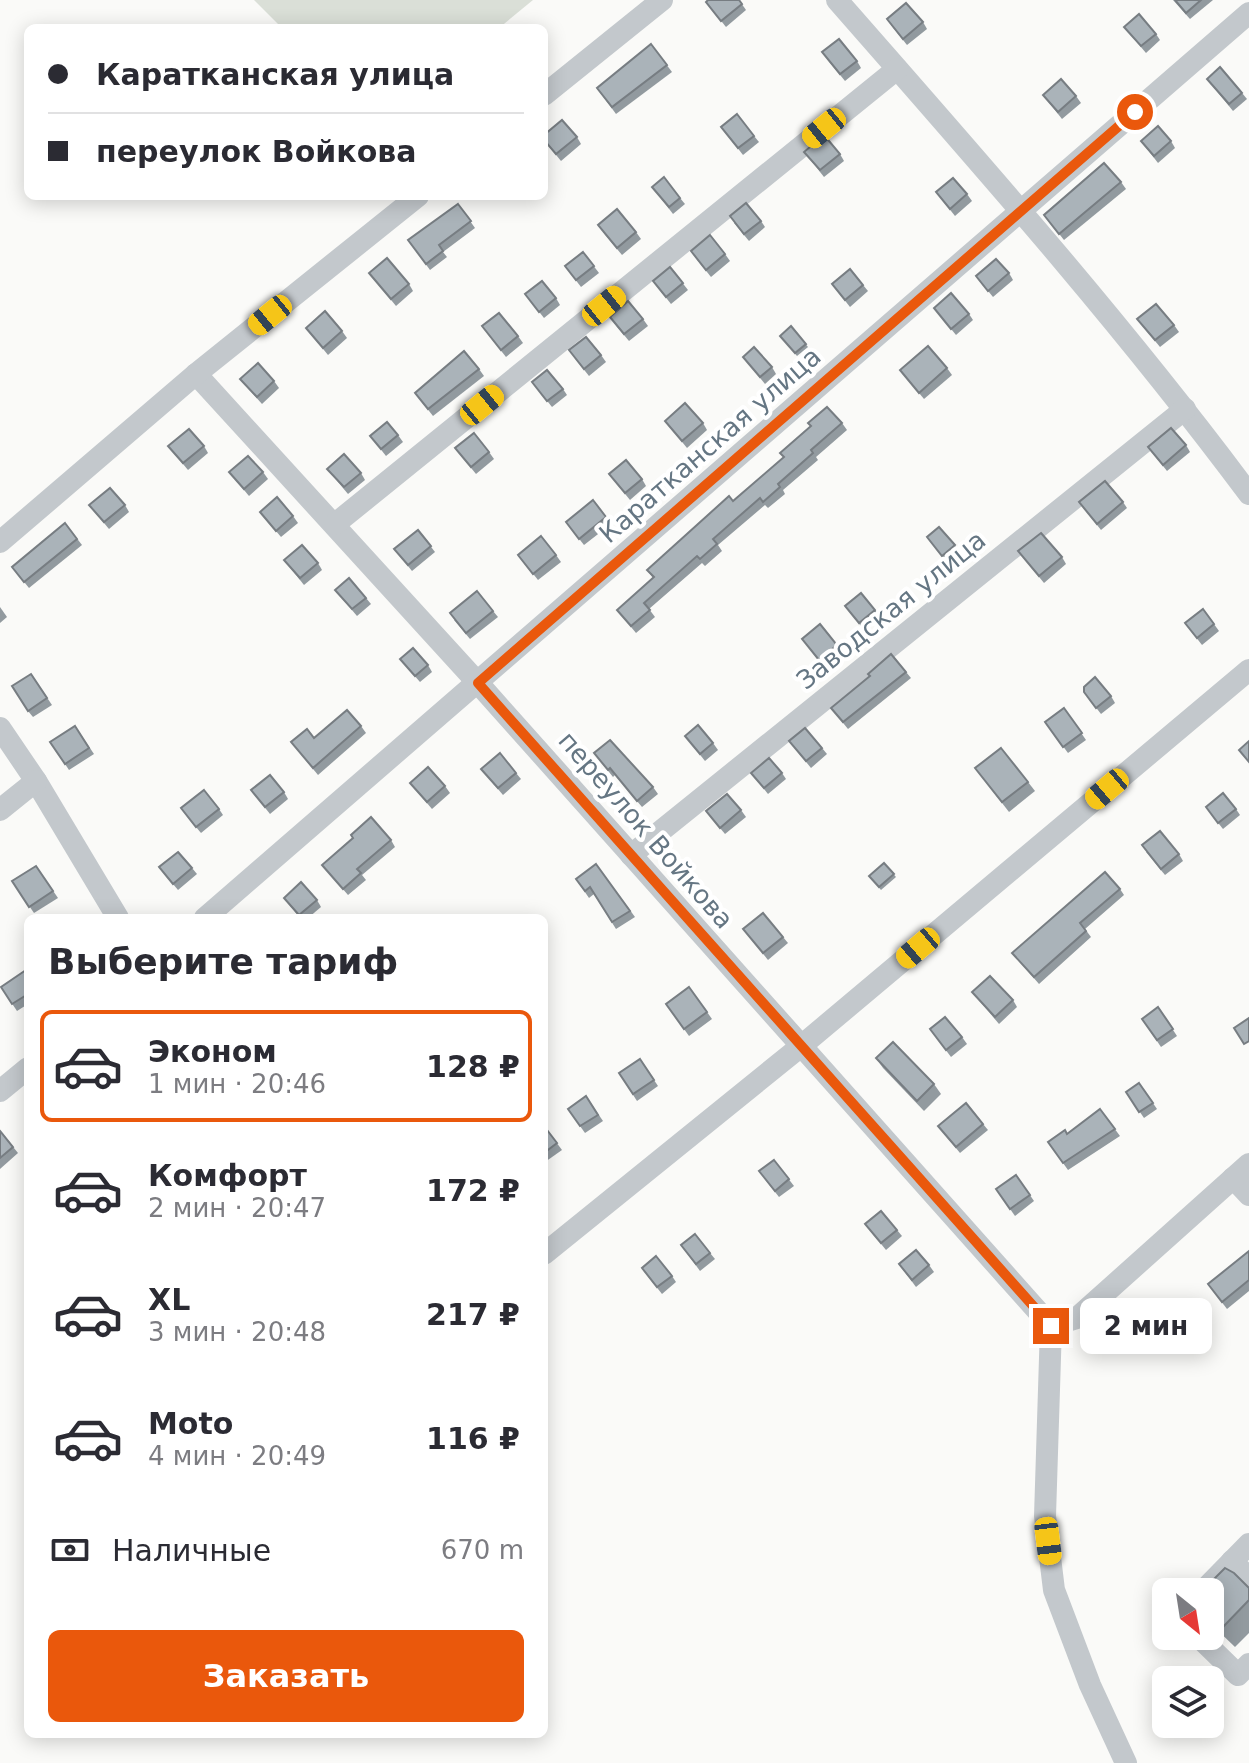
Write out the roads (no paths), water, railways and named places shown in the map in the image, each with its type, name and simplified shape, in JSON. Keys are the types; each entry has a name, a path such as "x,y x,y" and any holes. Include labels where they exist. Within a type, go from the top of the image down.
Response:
{"street":[{"path":"548,92 662,0"},
{"path":"837,0 1021,212 1185,409 1249,494"},
{"name":"Каратканская улица","path":"210,914 1249,13"},
{"path":"335,524 897,69"},
{"path":"0,542 196,374 413,200"},
{"name":"переулок Войкова","path":"196,374 478,683 1051,1326"},
{"name":"Заводская улица","path":"631,855 1185,409"},
{"path":"548,1251 800,1047 1249,670"},
{"path":"0,728 36,781 116,914"},
{"path":"0,810 36,781"},
{"path":"0,1091 24,1071"},
{"path":"1126,1763 1090,1685 1054,1590 1045,1516 1051,1326 1077,1318 1241,1171 1249,1195"},
{"path":"1216,1578 1249,1544"},
{"path":"1232,1561 1249,1578"},
{"path":"1212,1650 1238,1675 1249,1664"}]}
